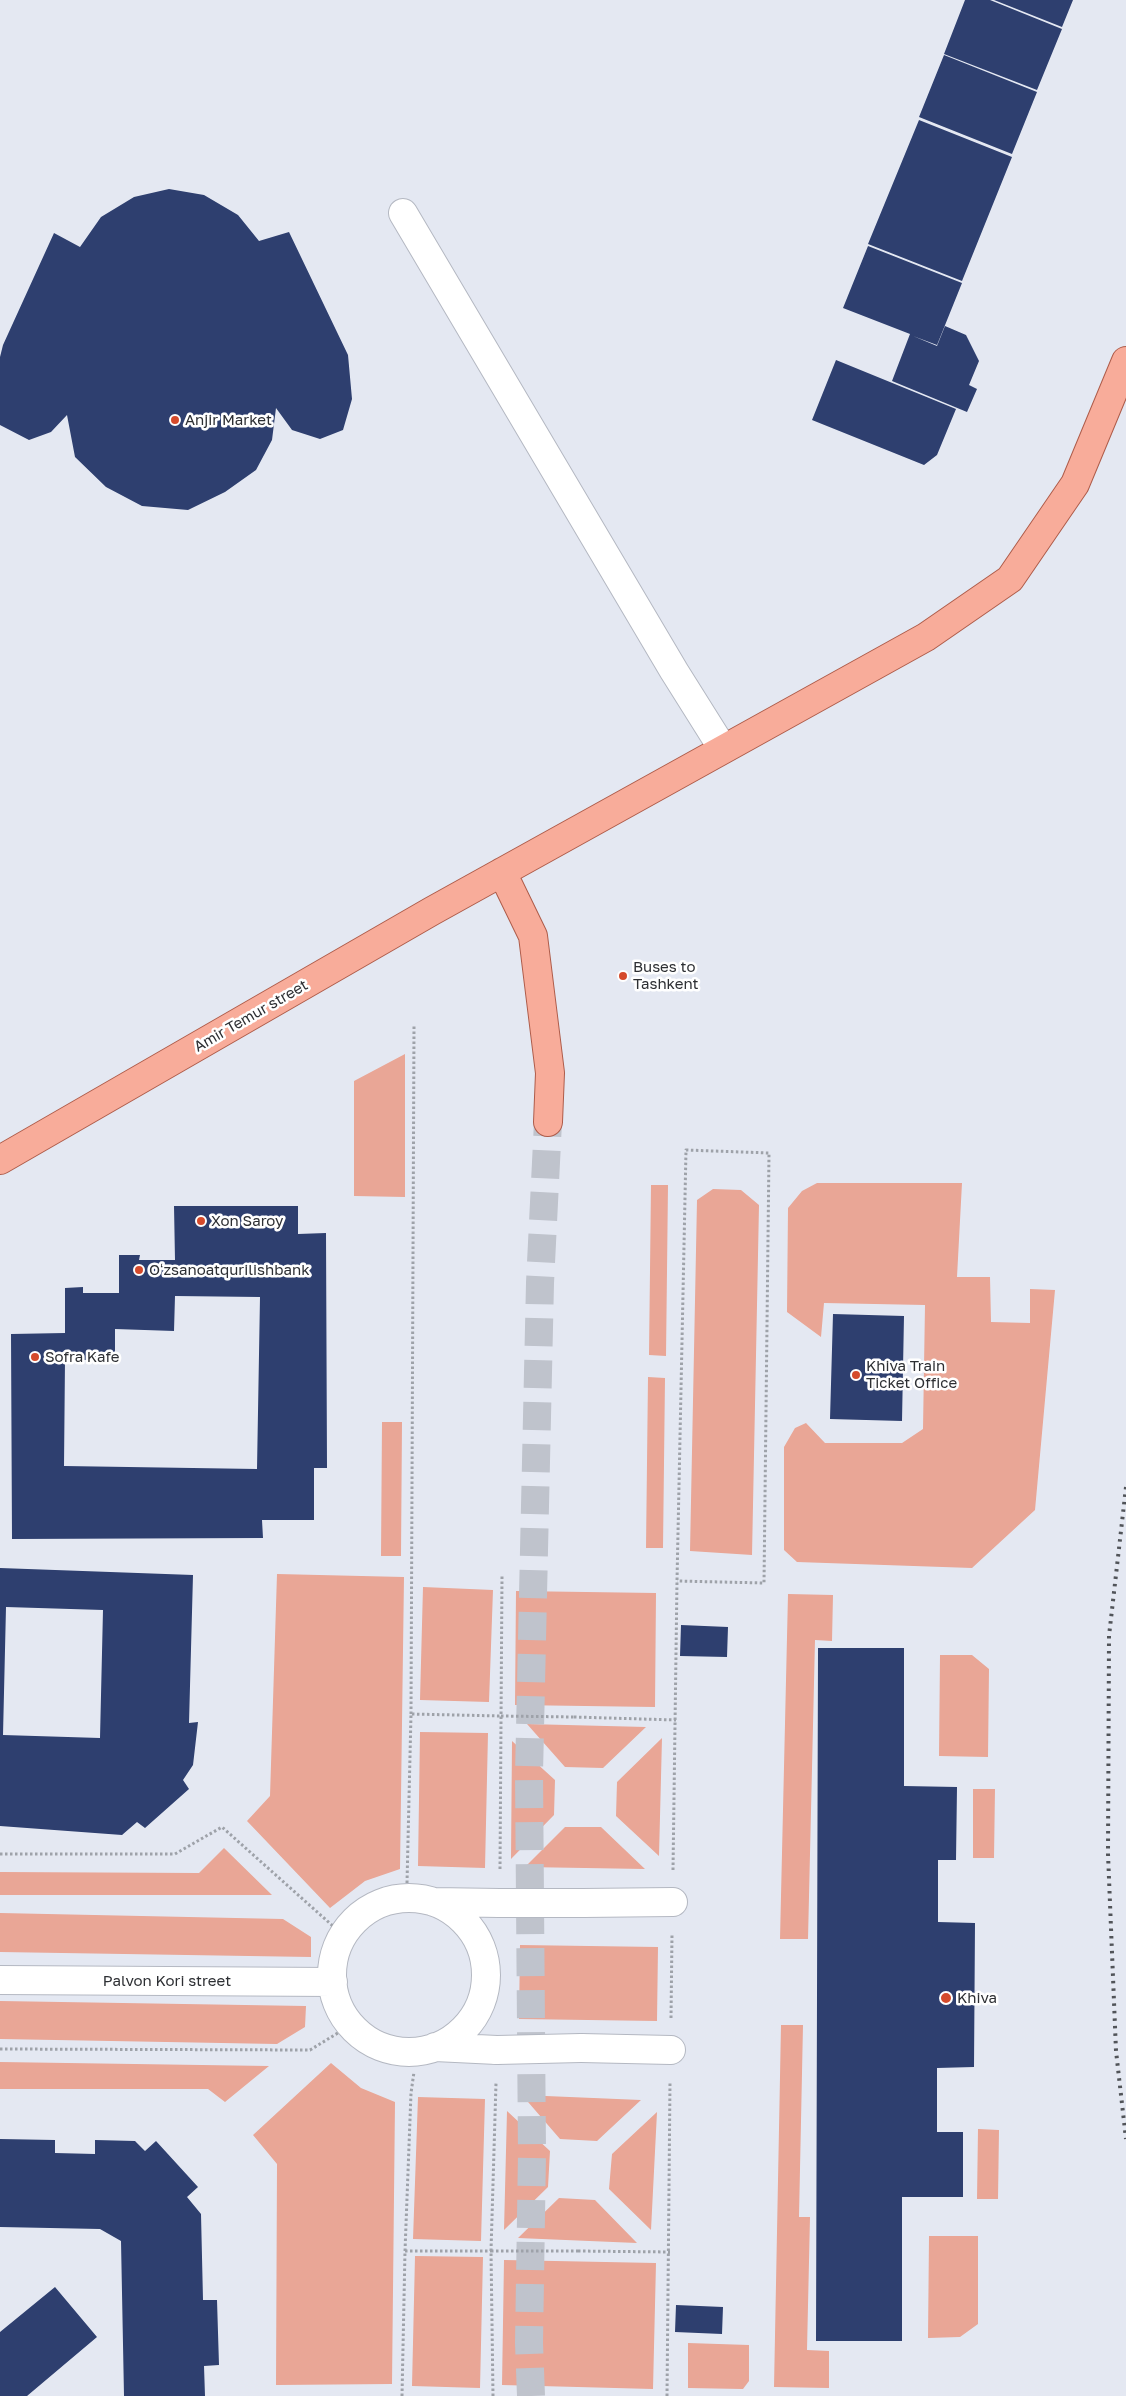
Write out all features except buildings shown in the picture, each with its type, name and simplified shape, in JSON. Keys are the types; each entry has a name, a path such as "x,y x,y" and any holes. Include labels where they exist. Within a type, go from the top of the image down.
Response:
{"main road":[{"name":"Amir Temur street","path":"0,1160 502,872 926,637 1010,579 1075,484 1126,362"},
{"path":"502,872 533,936 550,1073 548,1122"}],"street":[{"path":"403,213 674,671 723,749"},
{"path":"671,2050 581,2048 392,2050 369,2040 351,2025 338,2004 332,1969 336,1951 343,1935 354,1921 372,1908 393,1899 583,1903 673,1902"},
{"path":"420,1900 454,1912 472,1929 482,1950 486,1974 483,1998 472,2019 456,2036 426,2049"},
{"name":"Palvon Kori street","path":"0,1980 333,1982"}],"path":[{"path":"414,1026 411,1714 420,1900"},
{"path":"667,2396 677,1581 686,1150 769,1153 764,1583 677,1581"},
{"path":"500,1902 502,1576"},
{"path":"411,1714 676,1720"},
{"path":"0,1854 175,1854 222,1827 343,1935"},
{"path":"0,2049 310,2050 351,2025"},
{"path":"402,2396 404,2251 410,2094 426,2049"},
{"path":"493,2396 491,2251 497,2050"},
{"path":"404,2251 670,2252"}],"shaded area":[{"path":"405,1054 405,1197 354,1196 354,1081"},
{"path":"817,1183 962,1183 957,1277 990,1277 991,1322 1030,1323 1030,1289 1055,1290 1035,1510 972,1568 797,1562 784,1550 784,1447 795,1428 806,1423 825,1443 902,1443 923,1429 925,1305 824,1303 821,1337 787,1312 788,1208 802,1191"},
{"path":"651,1185 668,1185 666,1356 649,1355"},
{"path":"713,1189 741,1190 759,1205 752,1555 690,1551 697,1200"},
{"path":"648,1377 665,1378 663,1548 646,1548"},
{"path":"382,1422 402,1422 401,1556 381,1556"},
{"path":"277,1574 404,1577 400,1869 365,1881 330,1908 247,1821 270,1796"},
{"path":"423,1587 493,1590 489,1702 420,1700"},
{"path":"516,1591 656,1593 655,1707 515,1705"},
{"path":"788,1594 833,1595 832,1641 815,1640 808,1939 780,1939"},
{"path":"940,1655 972,1655 989,1669 988,1757 939,1756"},
{"path":"527,1724 646,1727 603,1768 565,1767"},
{"path":"420,1732 488,1733 485,1868 418,1866"},
{"path":"662,1738 659,1856 616,1816 617,1782"},
{"path":"512,1741 555,1780 554,1815 511,1859"},
{"path":"973,1789 995,1789 994,1858 973,1858"},
{"path":"565,1827 601,1827 645,1869 525,1867"},
{"path":"224,1848 272,1895 0,1895 0,1872 199,1873"},
{"path":"0,1913 283,1919 311,1937 311,1957 0,1952"},
{"path":"520,1945 658,1947 657,2021 519,2019"},
{"path":"0,2001 306,2006 305,2027 277,2044 0,2039"},
{"path":"781,2025 803,2025 799,2217 810,2217 807,2350 829,2351 829,2388 774,2387"},
{"path":"0,2062 269,2066 225,2102 208,2089 0,2089"},
{"path":"331,2063 361,2088 395,2102 392,2384 276,2385 277,2164 253,2135"},
{"path":"522,2095 641,2100 597,2141 560,2139"},
{"path":"418,2097 485,2099 481,2241 413,2239"},
{"path":"507,2111 550,2151 548,2187 504,2230"},
{"path":"657,2112 651,2230 609,2189 612,2154"},
{"path":"978,2129 999,2130 998,2199 977,2199"},
{"path":"559,2198 595,2200 637,2243 518,2238"},
{"path":"929,2236 978,2236 978,2324 960,2337 928,2338"},
{"path":"415,2256 483,2257 480,2388 412,2386"},
{"path":"504,2260 656,2263 653,2389 502,2385"},
{"path":"688,2343 749,2345 749,2381 743,2389 688,2388"}],"tunnel":[{"path":"531,2396 529,2343 532,2154 529,1774 540,1283 548,1122"}],"railway":[{"path":"1126,1487 1109,1636 1108,1854 1116,2051 1126,2139"}],"place":[{"name":"Anjir Market","path":"175,420"},
{"name":"Buses to Tashkent","path":"623,976"},
{"name":"Xon Saroy","path":"201,1221"},
{"name":"Oʻzsanoatqurilishbank","path":"139,1270"},
{"name":"Sofra Kafe","path":"35,1357"},
{"name":"Khiva Train Ticket Office","path":"856,1375"},
{"name":"Khiva","path":"946,1998"}]}
